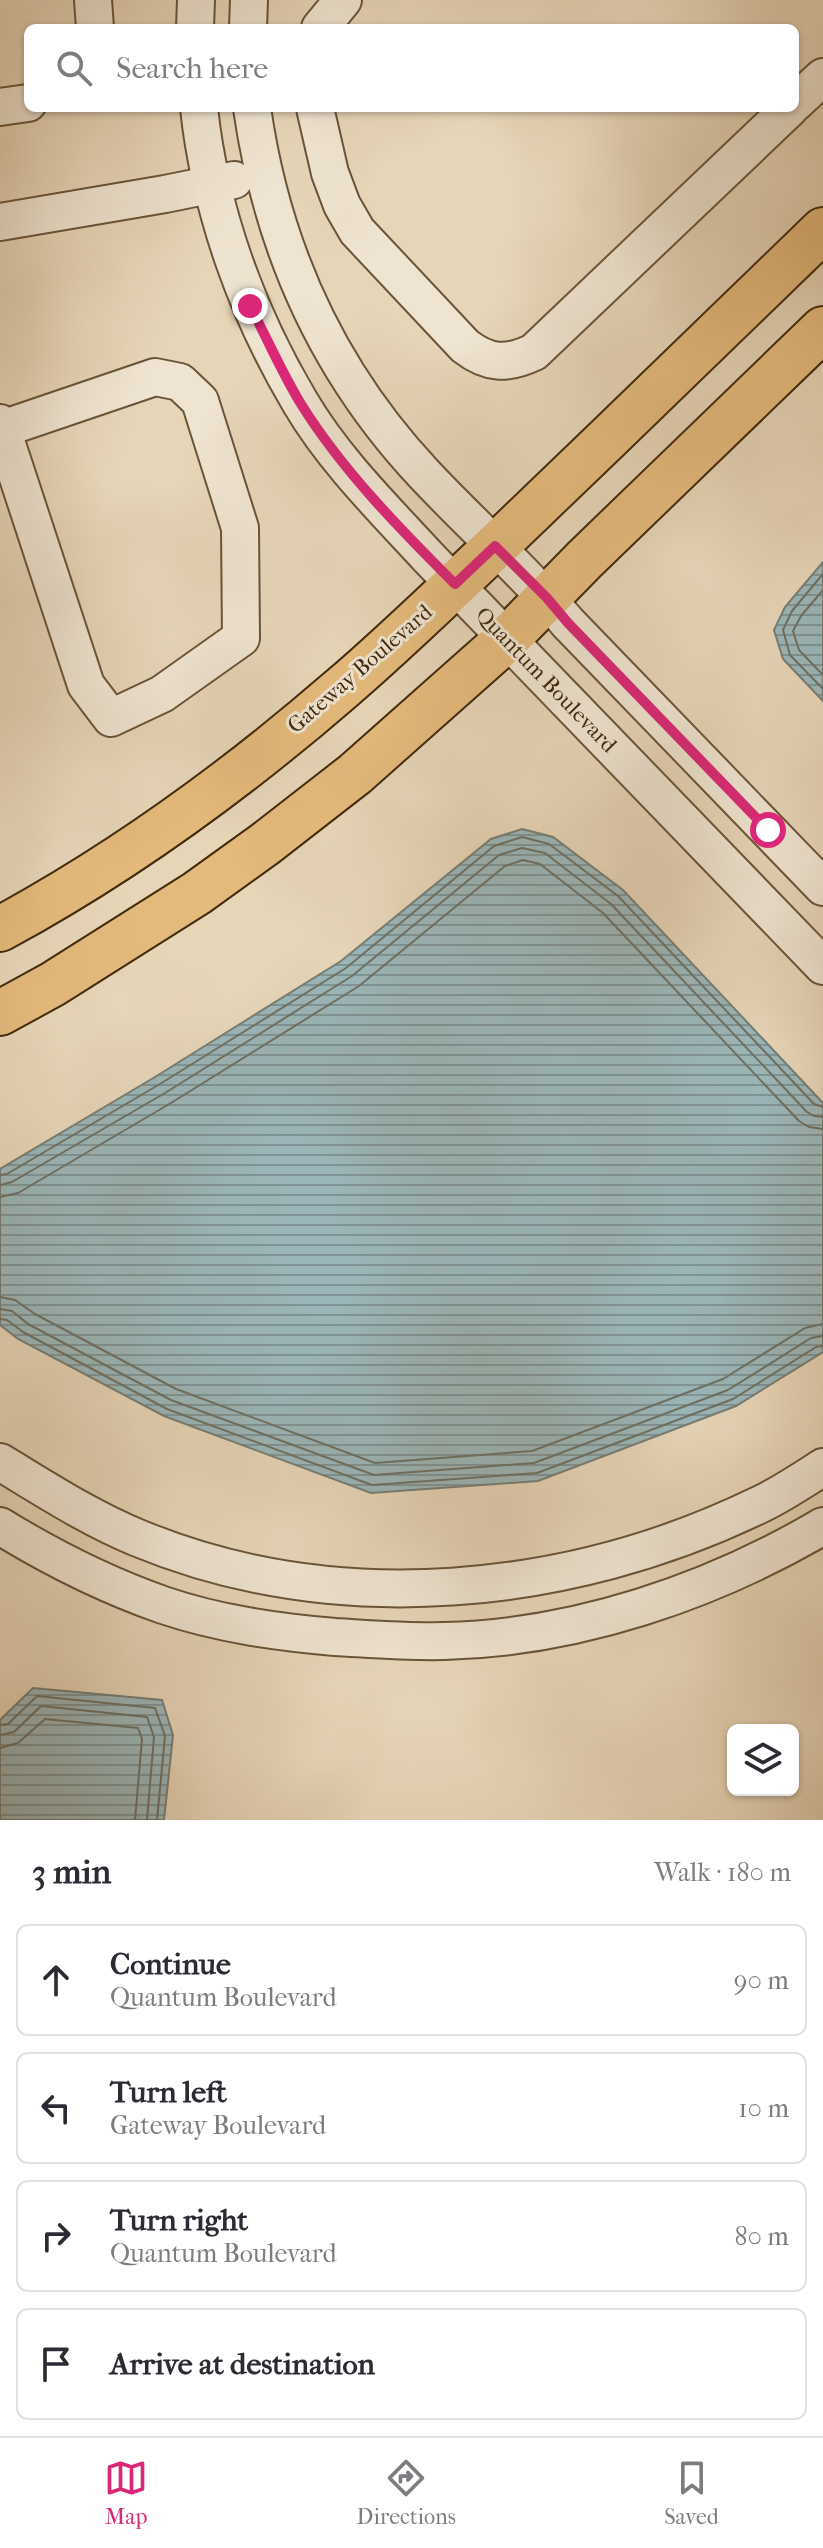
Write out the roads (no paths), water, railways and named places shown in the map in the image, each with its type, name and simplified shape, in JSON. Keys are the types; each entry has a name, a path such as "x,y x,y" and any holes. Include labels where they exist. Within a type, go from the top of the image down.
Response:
{"main road":[{"name":"Gateway Boulevard","path":"0,929 52,901 140,843 250,765 341,689 495,546 823,230"},
{"path":"0,1013 152,923 265,844 355,774 506,640 823,329"}],"street":[{"path":"93,0 95,24"},
{"path":"195,24 196,0"},
{"path":"248,24 249,0"},
{"path":"323,24 343,0"},
{"path":"799,99 823,77"},
{"path":"0,107 24,104"},
{"name":"Quantum Boulevard","path":"200,112 212,184 250,306 300,402 323,437 374,498 506,640 823,966"},
{"path":"253,112 263,174 288,258 330,347 358,392 423,473 823,887"},
{"path":"316,112 330,173 342,205 357,231 465,346 479,357 498,363 518,360 534,352 786,112"},
{"path":"0,222 263,174"},
{"path":"155,377 180,382 200,401 240,528 241,638 162,694 111,718 86,685 1,426 155,377"},
{"path":"0,1462 87,1514 138,1538 187,1555 268,1577 340,1586 448,1588 536,1577 627,1556 762,1504 823,1467"},
{"path":"762,1504 785,1548"},
{"path":"0,1526 96,1579 164,1605 221,1621 283,1633 447,1641 523,1634 602,1617 684,1594 785,1548 823,1526"}],"water":[{"path":"823,562 823,701 783,659 774,630 785,607"},
{"path":"522,829 553,837 623,890 823,1103 823,1352 736,1406 538,1481 371,1493 164,1416 18,1339 0,1325 0,1169 341,961 491,839"},
{"path":"33,1688 162,1700 173,1735 164,1820 0,1820 0,1720"}]}
